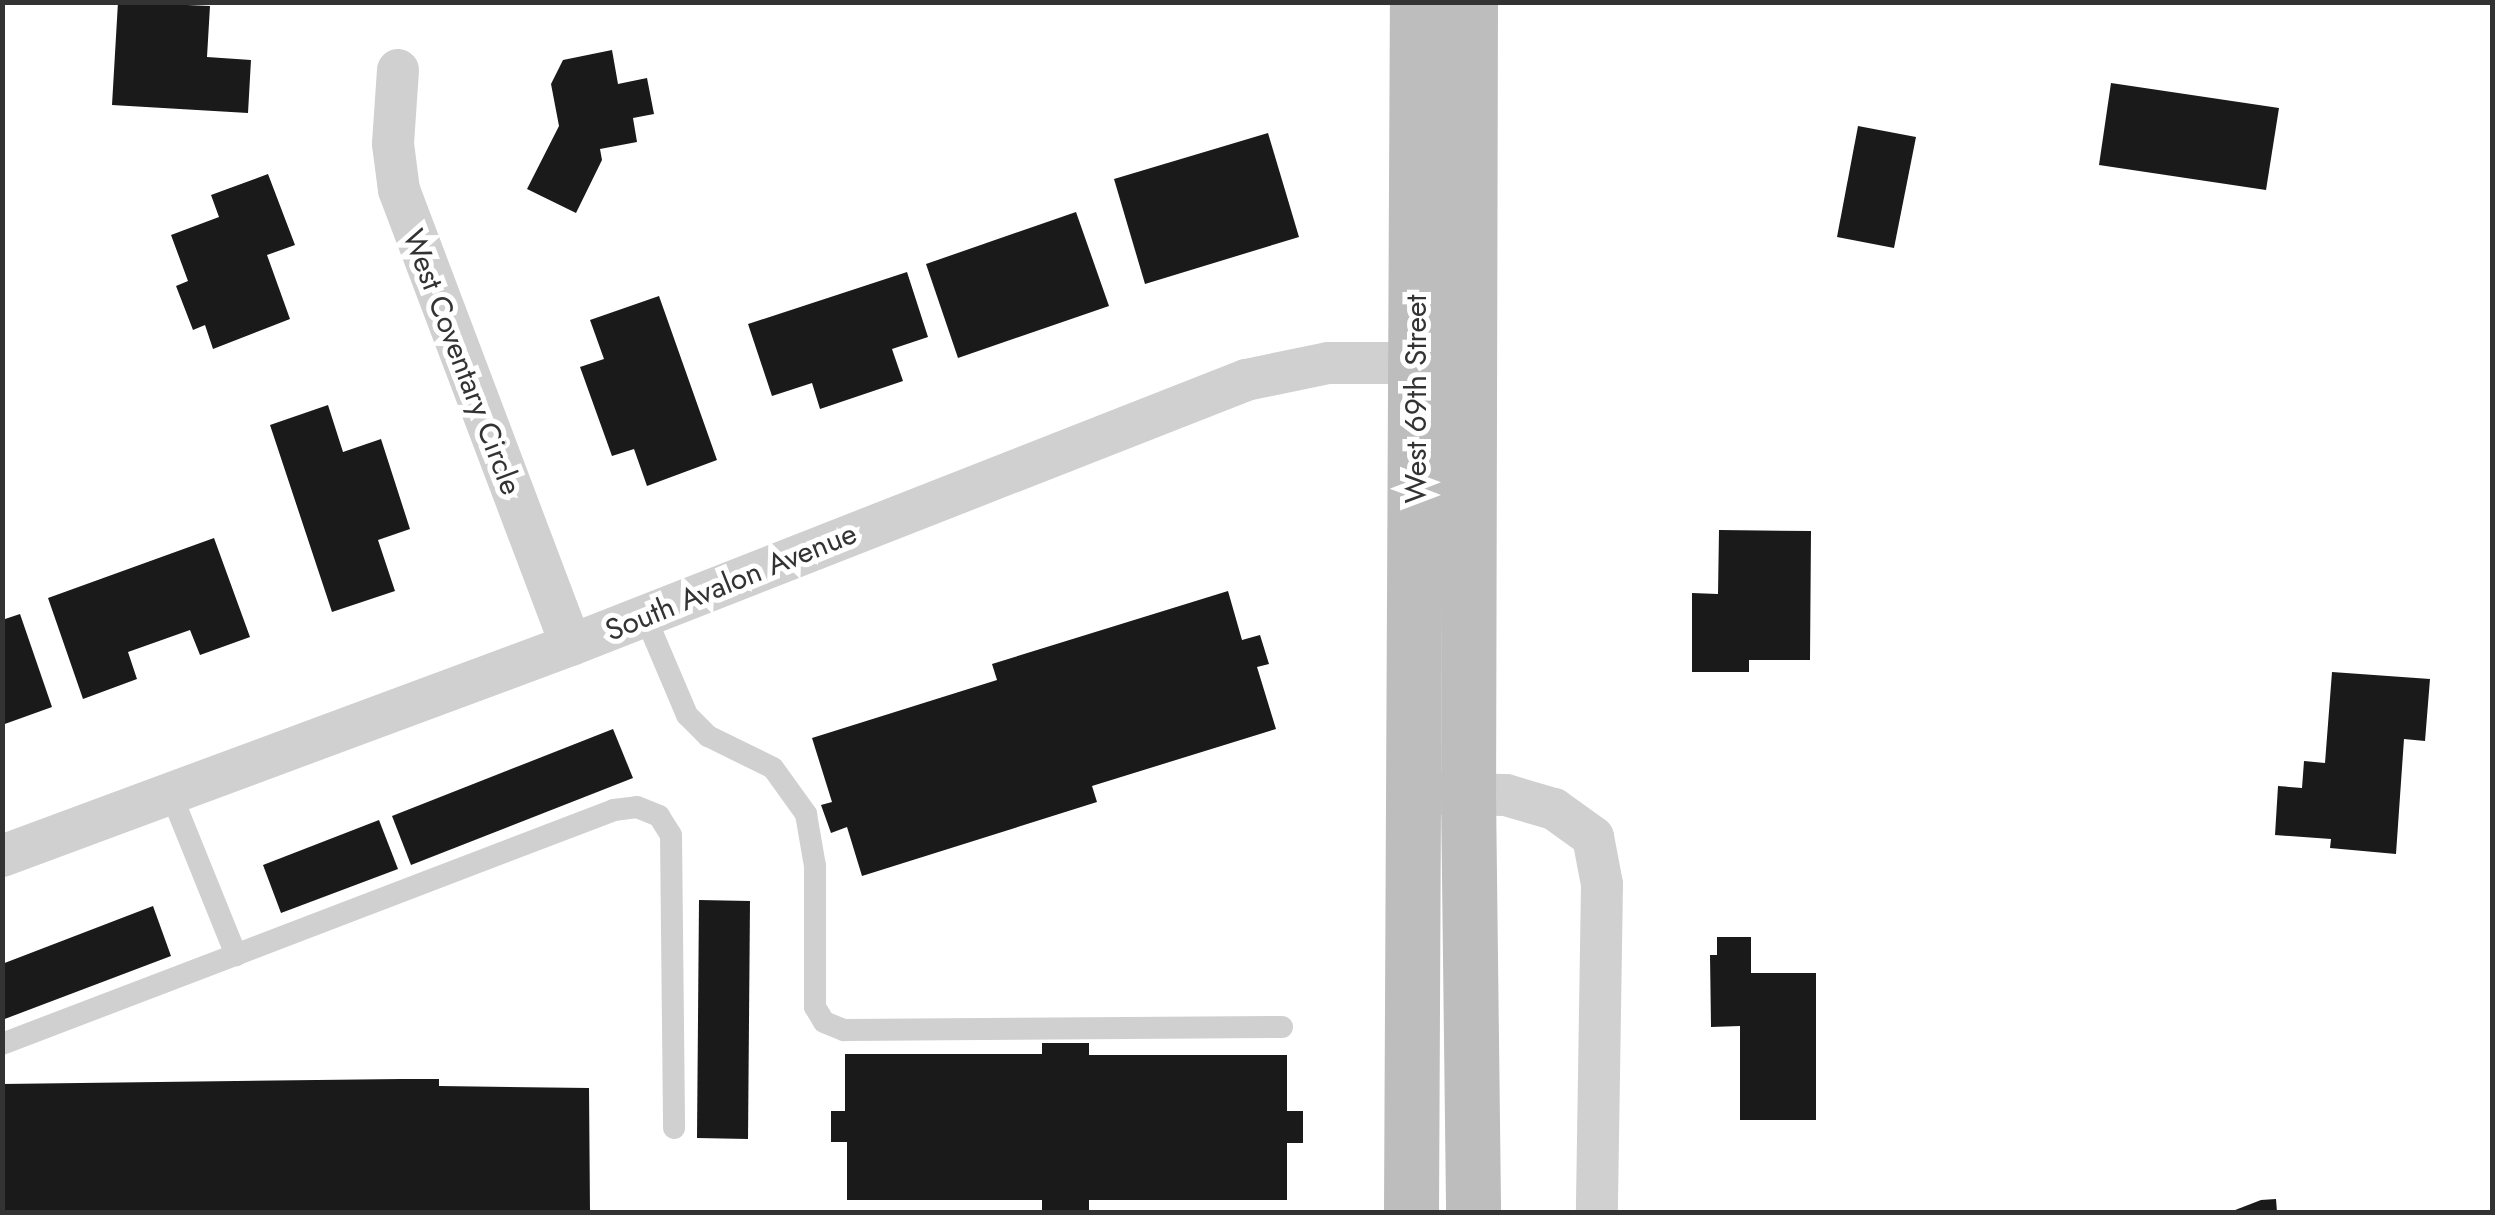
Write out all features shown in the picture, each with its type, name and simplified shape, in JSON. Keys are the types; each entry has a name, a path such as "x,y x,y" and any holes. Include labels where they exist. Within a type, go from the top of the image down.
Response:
{"main road":[{"name":"West 69th Street","path":"1418,2 1468,794 1473,1212"},
{"name":"West 69th Street","path":"1411,1212 1414,795 1470,2"}],"street":[{"name":"West Coventary Circle","path":"398,70 393,144 399,190 571,646"},
{"name":"South Avalon Avenue","path":"2,856 571,646 1246,380 1328,363 1443,363"},
{"path":"1414,795 1506,795 1554,810 1593,837 1602,884 1597,1212"}],"lane":[{"path":"645,616 687,715 708,736 773,768 806,814 815,866 815,1008 824,1022 844,1030 1282,1027"},
{"path":"172,794 236,954"},
{"path":"2,1044 614,810 637,808 660,816 671,835 674,1128"}],"building":[{"path":"118,2 210,6 207,57 251,60 248,113 112,105"},
{"path":"612,50 618,84 647,78 654,114 633,118 637,142 600,149 602,160 576,213 527,189 559,126 551,84 563,60"},
{"path":"2111,83 2279,108 2266,190 2099,165"},
{"path":"1858,126 1916,137 1894,248 1837,237"},
{"path":"1268,133 1299,237 1145,284 1114,179"},
{"path":"268,174 295,245 267,255 290,319 213,349 205,325 193,330 176,286 188,281 171,235 219,217 211,195"},
{"path":"1076,212 1109,306 958,358 926,264"},
{"path":"907,272 928,337 892,349 903,381 820,409 812,383 772,396 748,324"},
{"path":"659,296 717,460 647,486 634,449 612,456 580,367 604,359 590,320"},
{"path":"328,405 343,452 381,439 410,529 378,540 395,591 332,612 270,425"},
{"path":"1719,530 1811,531 1810,660 1749,660 1749,672 1692,672 1692,593 1718,594"},
{"path":"214,538 250,637 200,655 190,630 128,652 137,679 83,699 48,598"},
{"path":"1228,591 1242,640 1260,635 1269,664 1257,667 1276,729 1092,786 1097,802 862,876 847,827 831,833 821,805 832,802 812,738 997,680 992,664"},
{"path":"20,614 52,707 2,725 2,620"},
{"path":"2332,672 2430,679 2425,741 2404,739 2396,854 2330,848 2331,839 2275,835 2278,786 2302,788 2304,761 2325,763"},
{"path":"613,729 633,778 411,865 392,816"},
{"path":"379,820 398,869 281,913 263,865"},
{"path":"699,900 750,901 748,1139 697,1138"},
{"path":"153,906 171,956 2,1020 2,964"},
{"path":"1717,937 1751,937 1751,973 1816,973 1816,1120 1740,1120 1740,1026 1711,1027 1710,955 1717,955"},
{"path":"1042,1043 1089,1043 1089,1055 1287,1055 1287,1111 1303,1111 1303,1143 1287,1143 1287,1200 1089,1200 1089,1212 1042,1212 1042,1200 847,1200 847,1142 831,1142 831,1111 845,1111 845,1054 1042,1054"},
{"path":"439,1079 439,1086 589,1088 590,1212 2,1212 2,1084"},
{"path":"2276,1199 2277,1212 2230,1212 2261,1200"}]}
